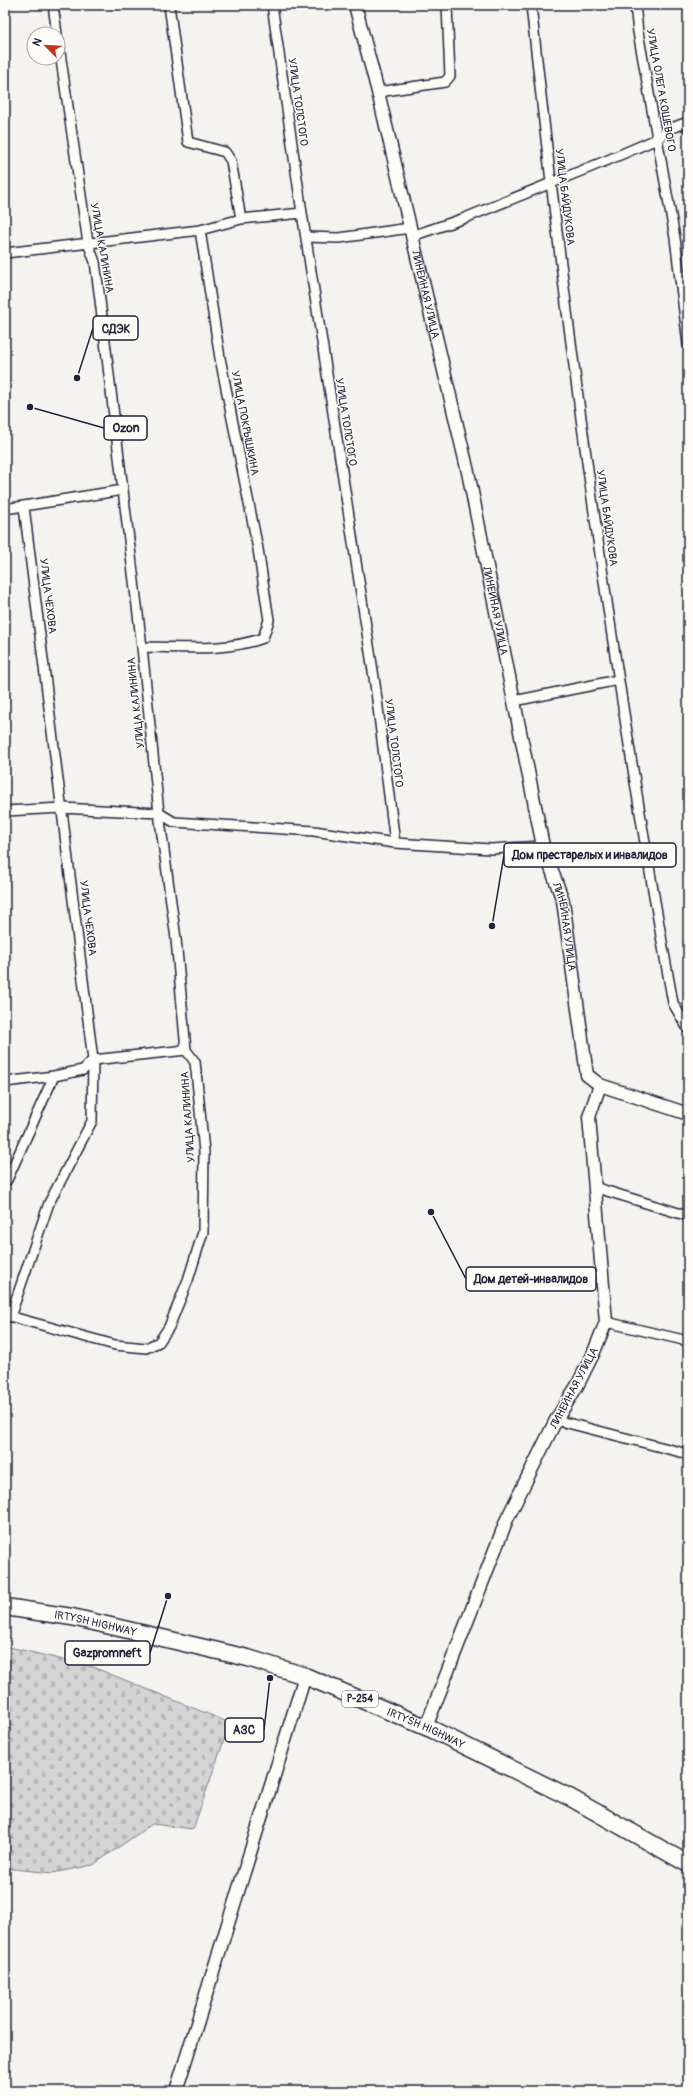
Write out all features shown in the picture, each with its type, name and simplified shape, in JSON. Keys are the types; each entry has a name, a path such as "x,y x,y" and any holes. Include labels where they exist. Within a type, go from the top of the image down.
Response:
{"highway":[{"name":"IRTYSH HIGHWAY","path":"5,1607 72,1617 248,1658 305,1676 426,1727 571,1798 688,1864"}],"street":[{"path":"53,5 56,26"},
{"path":"169,5 188,142 225,152 231,161 241,219"},
{"name":"УЛИЦА ТОЛСТОГО","path":"272,5 302,213 374,684 395,842"},
{"name":"ЛИНЕЙНАЯ УЛИЦА","path":"355,5 378,92 468,472 543,846 563,901 587,1075 600,1085 589,1117 606,1322 580,1380 556,1420 507,1519 426,1727"},
{"path":"378,92 445,82 450,76 447,5"},
{"name":"УЛИЦА БАЙДУКОВА","path":"531,5 550,183 618,680 673,1003 688,1029"},
{"name":"УЛИЦА ОЛЕГА КОШЕВОГО","path":"636,5 657,139 675,238 688,344"},
{"name":"УЛИЦА КАЛИНИНА","path":"8,1316 115,1345 146,1348 160,1342 169,1326 188,1280 203,1232 204,1152 195,1062 186,1050 176,939 159,813 142,647 95,262 88,244 62,66"},
{"path":"306,237 339,238 411,232 465,218 657,139 669,129 688,122"},
{"path":"5,253 200,230 241,219 302,213"},
{"name":"УЛИЦА ПОКРЫШКИНА","path":"142,647 206,648 249,643 263,638 269,620 258,549 220,358 200,230"},
{"path":"5,509 123,490"},
{"name":"УЛИЦА ЧЕХОВА","path":"8,1316 49,1203 92,1121 93,1060 24,507"},
{"path":"514,701 618,680"},
{"path":"5,811 62,808 159,813 174,822 314,831 395,842 491,849 543,846"},
{"path":"5,1082 54,1076 83,1070 93,1060 186,1050"},
{"path":"5,1179 7,1180 54,1076"},
{"path":"600,1085 688,1114"},
{"path":"594,1187 688,1216"},
{"path":"606,1322 688,1341"},
{"path":"556,1420 688,1454"},
{"path":"176,2091 305,1676"}],"green space":[{"path":"5,1646 93,1667 230,1723 193,1829 152,1824 93,1865 52,1873 5,1868"}],"place":[{"name":"СДЭК","path":"77,378"},
{"name":"Ozon","path":"30,407"},
{"name":"Дом престарелых и инвалидов","path":"492,926"},
{"name":"Дом детей-инвалидов","path":"431,1212"},
{"name":"Gazpromneft","path":"168,1596"},
{"name":"АЗС","path":"270,1678"}]}
